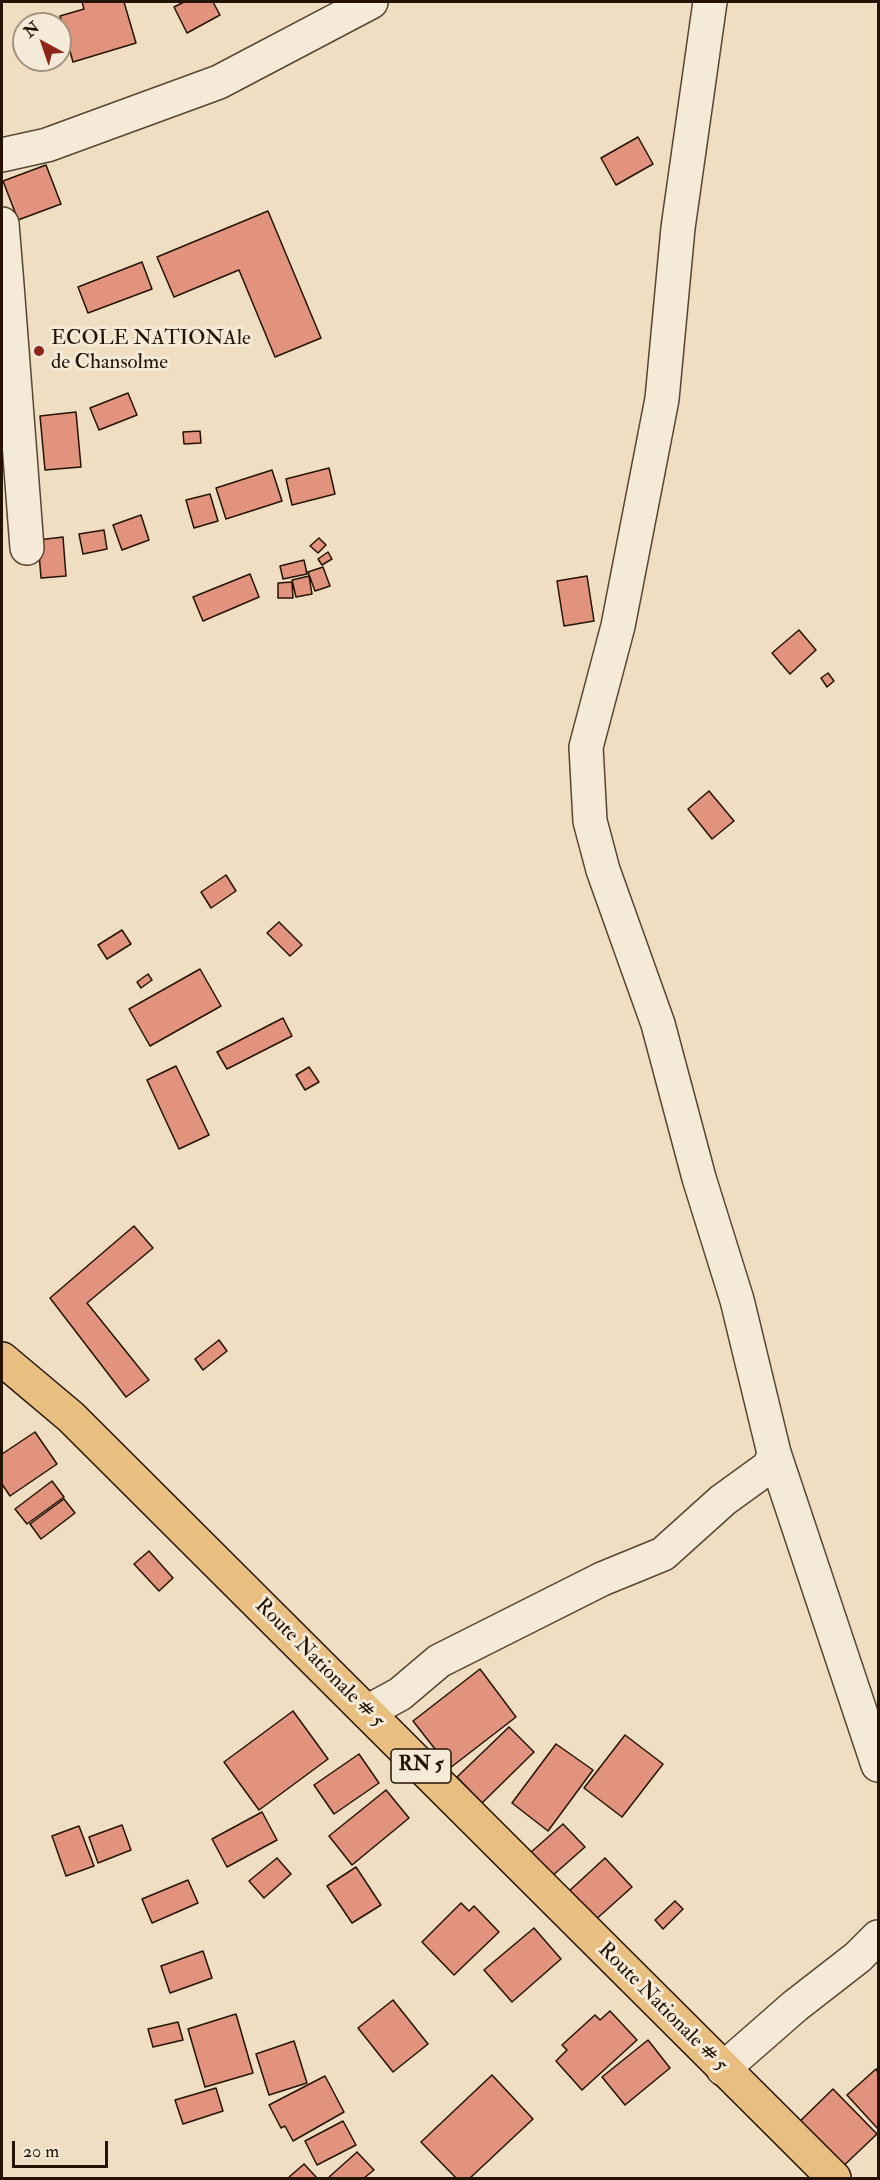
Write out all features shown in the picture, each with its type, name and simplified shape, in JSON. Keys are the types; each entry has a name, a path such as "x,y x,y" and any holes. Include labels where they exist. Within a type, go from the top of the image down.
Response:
{"main road":[{"name":"Route Nationale # 5","path":"2,1359 71,1418 834,2178"}],"street":[{"path":"2,155 47,145 219,82 371,2"},
{"path":"710,2 678,228 662,399 618,626 586,747 590,821 603,870 658,1024 699,1178 737,1300 774,1454 879,1765"},
{"path":"2,224 4,284 27,548"},
{"path":"367,1712 400,1694 439,1661 505,1626 663,1554 723,1500 770,1466 774,1454"},
{"path":"723,2068 795,2006 858,1957 879,1937"}],"building":[{"path":"82,2 124,2 136,43 73,62 72,12 84,9"},
{"path":"184,2 213,2 220,15 187,33 174,7"},
{"path":"638,137 653,164 616,185 601,158"},
{"path":"46,165 61,204 18,220 3,181"},
{"path":"268,211 321,338 275,357 239,270 174,297 157,257"},
{"path":"142,262 152,289 88,313 78,287"},
{"path":"128,393 137,415 99,430 90,408"},
{"path":"76,412 81,467 45,470 40,416"},
{"path":"200,431 201,443 184,444 183,432"},
{"path":"329,468 335,494 292,505 286,479"},
{"path":"272,470 282,501 226,519 216,488"},
{"path":"210,494 218,521 194,528 186,500"},
{"path":"141,515 149,540 122,550 113,525"},
{"path":"104,530 107,549 83,554 79,534"},
{"path":"63,537 66,576 41,578 38,540"},
{"path":"319,538 326,545 318,553 310,546"},
{"path":"328,552 332,559 322,565 318,559"},
{"path":"304,560 307,574 283,579 280,566"},
{"path":"323,567 330,586 315,591 308,572"},
{"path":"250,574 259,597 203,621 193,597"},
{"path":"309,576 312,594 296,597 292,580"},
{"path":"587,576 594,621 564,626 557,581"},
{"path":"292,582 293,598 278,598 278,583"},
{"path":"799,630 816,650 790,674 772,653"},
{"path":"828,673 834,681 827,687 821,678"},
{"path":"709,791 734,821 712,839 688,809"},
{"path":"226,875 236,891 211,908 201,892"},
{"path":"279,922 302,945 290,956 267,933"},
{"path":"122,930 131,944 107,959 98,945"},
{"path":"200,969 221,1006 150,1046 129,1009"},
{"path":"148,974 152,980 141,988 137,982"},
{"path":"283,1018 292,1036 227,1069 217,1052"},
{"path":"176,1066 209,1135 179,1149 147,1080"},
{"path":"309,1067 319,1082 305,1090 296,1075"},
{"path":"134,1226 153,1248 87,1303 149,1380 126,1397 50,1298"},
{"path":"219,1340 227,1351 203,1370 195,1359"},
{"path":"35,1432 57,1464 10,1496 2,1484 2,1454"},
{"path":"52,1481 64,1497 27,1524 15,1509"},
{"path":"64,1499 75,1513 41,1539 30,1524"},
{"path":"149,1551 173,1578 159,1591 134,1564"},
{"path":"480,1669 516,1717 450,1768 413,1721"},
{"path":"293,1711 328,1759 259,1810 224,1762"},
{"path":"509,1727 534,1752 482,1803 457,1777"},
{"path":"625,1735 663,1764 622,1817 584,1788"},
{"path":"556,1744 593,1770 548,1831 512,1803"},
{"path":"359,1754 379,1783 334,1814 314,1785"},
{"path":"386,1790 409,1818 352,1865 329,1836"},
{"path":"262,1812 277,1840 227,1867 212,1839"},
{"path":"563,1824 585,1847 551,1877 530,1853"},
{"path":"122,1825 131,1850 98,1863 89,1837"},
{"path":"79,1826 94,1866 66,1876 52,1836"},
{"path":"277,1858 291,1874 264,1898 249,1881"},
{"path":"605,1858 632,1887 593,1922 567,1893"},
{"path":"356,1867 381,1905 352,1923 327,1886"},
{"path":"188,1880 198,1903 152,1923 142,1899"},
{"path":"675,1901 683,1909 663,1929 655,1920"},
{"path":"461,1903 469,1911 474,1906 499,1932 454,1975 422,1942"},
{"path":"534,1928 561,1959 512,2002 484,1970"},
{"path":"203,1951 212,1978 170,1993 161,1966"},
{"path":"393,2000 428,2044 393,2072 358,2028"},
{"path":"610,2011 637,2040 582,2090 556,2061 567,2050 562,2045 595,2015 600,2020"},
{"path":"236,2014 253,2073 205,2087 188,2029"},
{"path":"178,2022 183,2040 153,2047 148,2029"},
{"path":"648,2040 670,2068 625,2105 602,2077"},
{"path":"294,2041 307,2083 269,2095 256,2054"},
{"path":"876,2069 878,2072 878,2129 847,2095"},
{"path":"492,2075 533,2119 470,2178 456,2178 421,2142"},
{"path":"325,2076 344,2112 293,2141 285,2126 281,2128 269,2105"},
{"path":"216,2088 223,2111 183,2124 175,2100"},
{"path":"833,2089 877,2134 835,2174 792,2129"},
{"path":"343,2121 356,2145 317,2165 305,2141"},
{"path":"357,2152 374,2170 364,2178 328,2178"},
{"path":"304,2164 317,2178 288,2178"}],"place":[{"name":"ECOLE NATIONAle de Chansolme","path":"39,351"}]}
